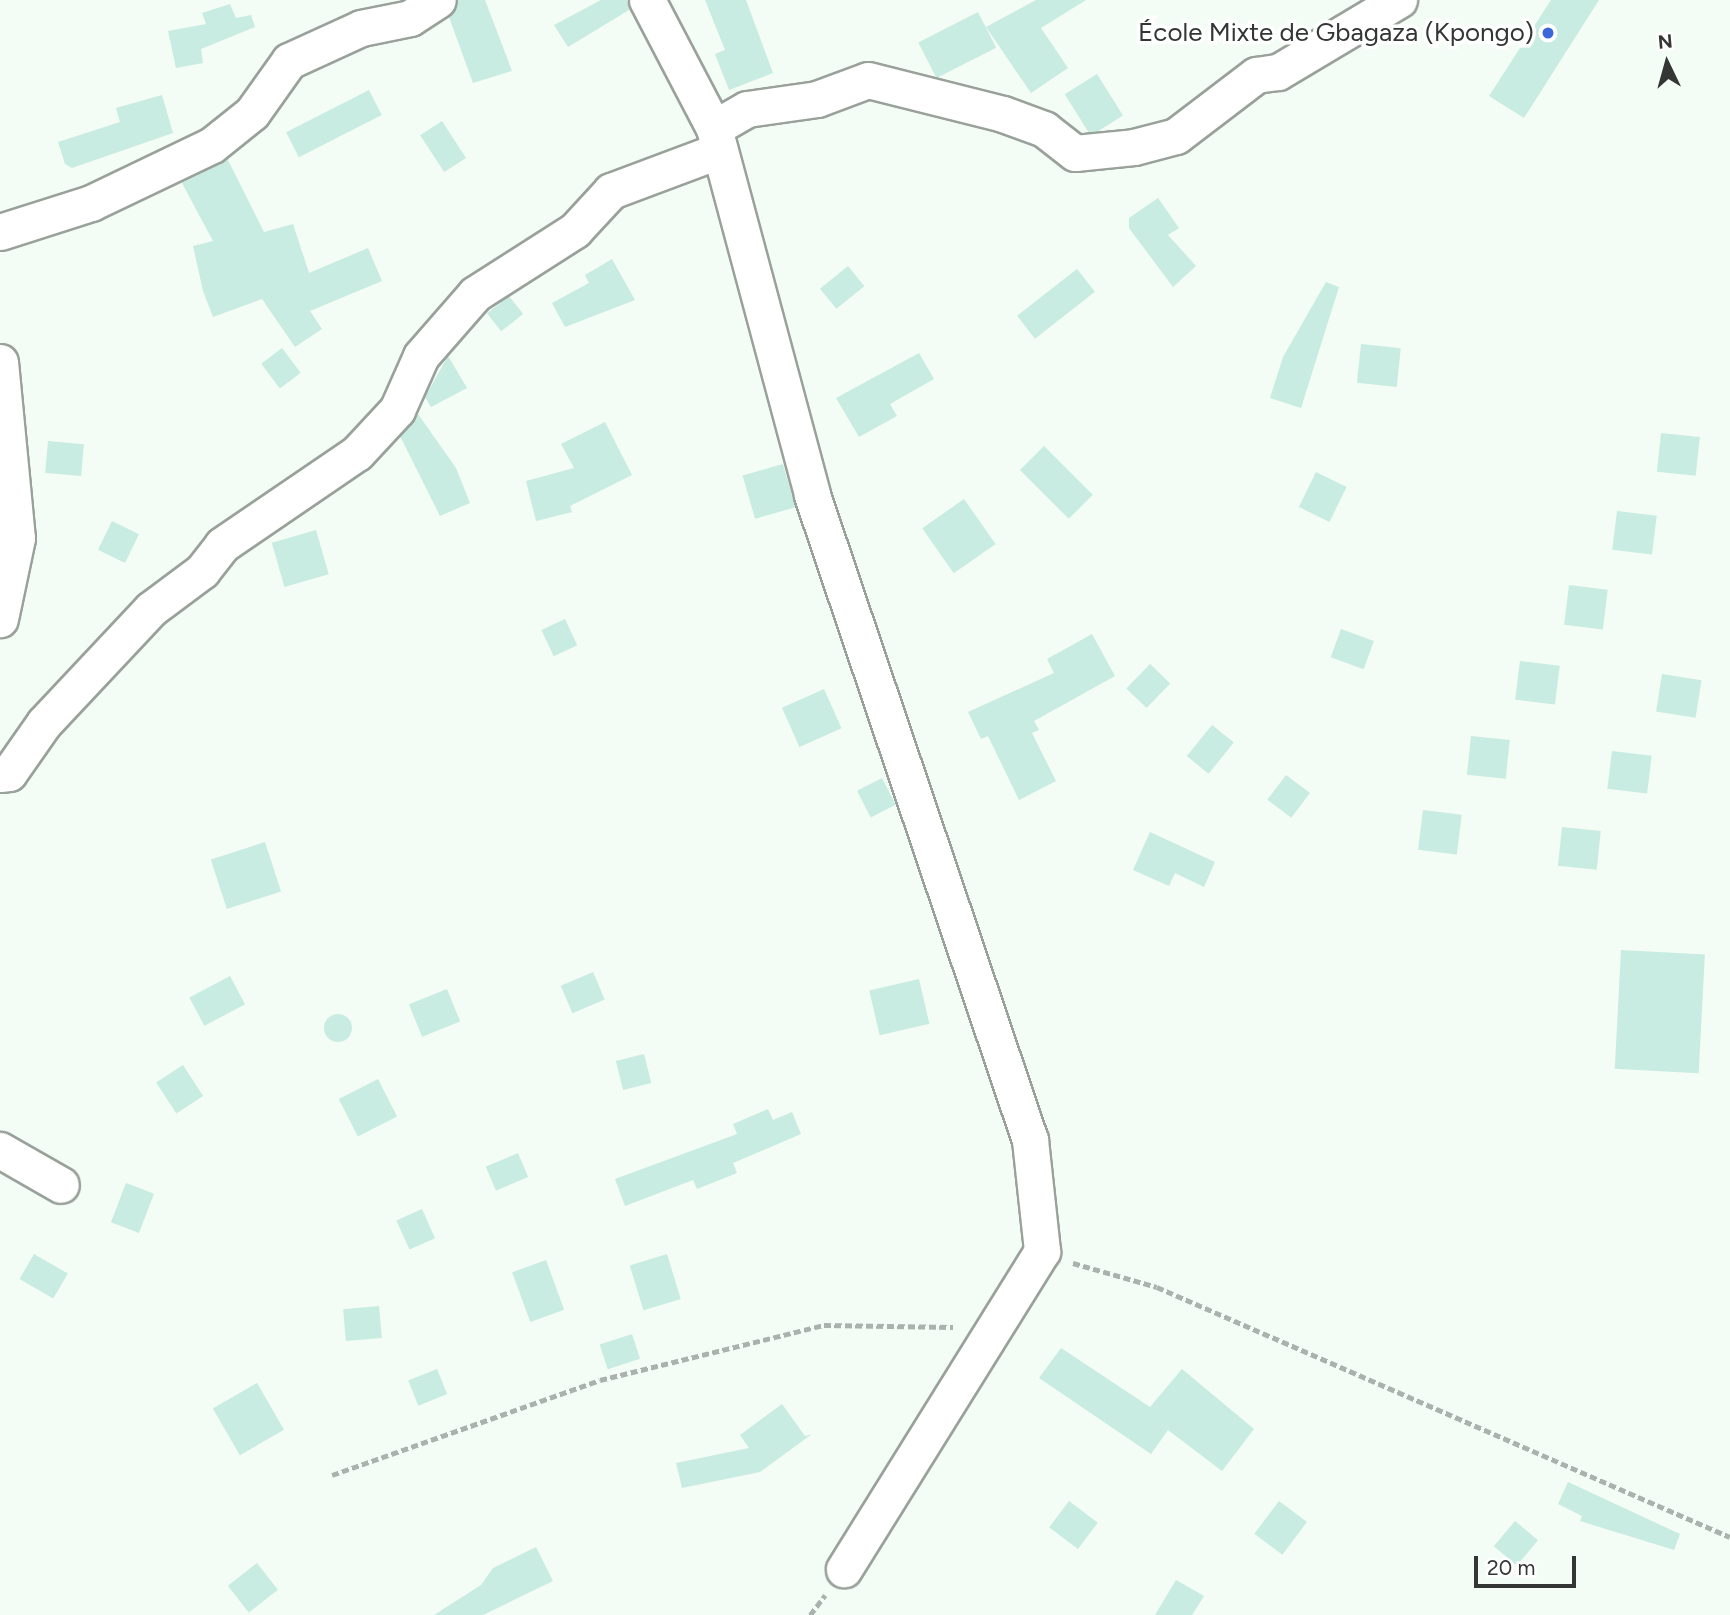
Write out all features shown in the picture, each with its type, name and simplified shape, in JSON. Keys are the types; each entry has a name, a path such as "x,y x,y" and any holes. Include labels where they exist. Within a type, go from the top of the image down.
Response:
{"street":[{"path":"0,232 91,203 212,145 252,113 289,61 358,14 410,18 438,0"},
{"path":"647,0 716,140 812,495 1030,1140 1042,1251 844,1569"},
{"path":"0,774 9,773 44,723 151,609 202,571 222,545 357,453 397,410 422,356 475,294 575,230 611,191 716,140 747,109 817,99 868,80 1003,114 1044,129 1074,153 1135,147 1176,136 1256,75 1278,72 1399,0"},
{"path":"0,362 17,538 0,619"},
{"path":"0,1150 61,1185"}],"path":[{"path":"1042,1251 1157,1287 1730,1537"},
{"path":"332,1475 600,1380 824,1325 996,1328"}],"building":[{"path":"458,0 485,0 512,71 473,83 449,17"},
{"path":"601,0 627,0 629,10 568,47 554,25"},
{"path":"705,0 746,0 773,73 729,90 715,54 725,50"},
{"path":"1036,0 1086,0 1041,28 1068,68 1031,93 986,27"},
{"path":"1551,0 1599,0 1524,118 1489,96"},
{"path":"230,4 236,18 251,15 255,27 201,49 203,63 176,68 168,31 206,24 202,13"},
{"path":"978,12 996,48 936,78 918,42"},
{"path":"1097,74 1123,116 1091,136 1065,94"},
{"path":"369,90 382,115 299,157 286,132"},
{"path":"162,95 173,133 72,168 65,164 58,142 120,122 116,108"},
{"path":"442,121 466,158 444,172 420,135"},
{"path":"228,160 264,232 293,224 309,273 368,248 382,281 310,311 322,329 295,347 262,299 213,317 203,291 193,246 213,241 182,183"},
{"path":"1158,198 1179,228 1168,235 1196,266 1173,287 1129,228 1129,218"},
{"path":"612,259 635,300 565,327 552,303 589,283 585,275"},
{"path":"848,266 864,286 836,309 820,289"},
{"path":"1077,269 1095,292 1035,339 1017,316"},
{"path":"1326,282 1339,287 1301,408 1270,398 1283,357"},
{"path":"509,296 523,314 501,331 487,313"},
{"path":"1361,344 1401,348 1397,387 1357,383"},
{"path":"282,348 301,373 280,388 261,364"},
{"path":"919,353 934,379 890,404 897,416 859,437 836,398"},
{"path":"448,356 467,388 431,407 425,397"},
{"path":"418,414 456,468 470,503 440,516 400,436"},
{"path":"605,422 632,475 570,506 572,512 536,521 526,481 574,468 561,444"},
{"path":"1661,433 1700,437 1696,476 1657,472"},
{"path":"48,441 84,444 81,476 45,473"},
{"path":"1044,446 1093,495 1069,519 1020,470"},
{"path":"783,464 795,507 755,519 743,476"},
{"path":"1316,472 1347,487 1329,522 1299,507"},
{"path":"964,499 996,544 954,573 922,528"},
{"path":"1617,511 1657,516 1652,555 1612,550"},
{"path":"112,521 139,534 125,563 98,550"},
{"path":"316,530 329,574 284,587 272,543"},
{"path":"1569,585 1608,590 1603,629 1564,625"},
{"path":"565,619 577,645 554,656 541,630"},
{"path":"1341,629 1374,641 1364,669 1331,657"},
{"path":"1092,634 1115,676 1034,721 1039,730 1032,733 1056,781 1019,800 988,736 981,739 968,712 1054,673 1047,659"},
{"path":"1520,661 1560,666 1555,705 1515,700"},
{"path":"1150,664 1170,683 1147,708 1126,688"},
{"path":"1662,674 1702,680 1696,718 1656,712"},
{"path":"824,689 841,728 799,747 782,708"},
{"path":"1212,725 1234,743 1209,774 1187,756"},
{"path":"1471,736 1510,740 1506,779 1467,775"},
{"path":"1612,751 1652,756 1647,794 1607,789"},
{"path":"1286,775 1310,793 1291,818 1267,800"},
{"path":"882,778 896,805 871,817 857,791"},
{"path":"1423,810 1462,815 1457,854 1418,850"},
{"path":"1562,827 1601,831 1597,870 1558,866"},
{"path":"1150,832 1215,862 1204,887 1175,873 1169,886 1133,870"},
{"path":"265,842 281,891 227,909 211,860"},
{"path":"1621,950 1705,954 1699,1073 1615,1069"},
{"path":"593,972 605,1000 573,1013 561,986"},
{"path":"230,976 245,1004 204,1026 189,998"},
{"path":"919,979 929,1024 880,1035 869,990"},
{"path":"447,989 460,1021 422,1037 409,1004"},
{"path":"338,1014 348,1018 352,1028 348,1038 338,1042 328,1038 324,1028 328,1018"},
{"path":"644,1054 651,1083 623,1090 616,1061"},
{"path":"183,1065 203,1096 176,1113 156,1082"},
{"path":"378,1079 397,1116 358,1136 339,1099"},
{"path":"768,1109 773,1120 792,1112 801,1134 733,1163 737,1173 697,1189 693,1180 625,1206 615,1179 737,1134 733,1124"},
{"path":"518,1153 528,1177 496,1191 486,1167"},
{"path":"126,1183 154,1194 139,1233 111,1222"},
{"path":"422,1209 435,1238 409,1250 396,1220"},
{"path":"34,1254 68,1274 53,1299 20,1279"},
{"path":"667,1254 681,1299 643,1310 630,1265"},
{"path":"546,1260 564,1310 530,1322 512,1272"},
{"path":"379,1306 382,1338 346,1341 343,1309"},
{"path":"632,1334 640,1359 608,1369 600,1345"},
{"path":"1061,1348 1150,1407 1182,1369 1254,1429 1222,1471 1168,1430 1151,1454 1039,1378"},
{"path":"437,1369 447,1394 418,1406 408,1381"},
{"path":"257,1383 284,1430 240,1455 213,1408"},
{"path":"782,1404 805,1436 812,1434 760,1472 682,1488 676,1463 749,1448 740,1435"},
{"path":"1568,1482 1680,1534 1674,1550 1580,1521 1582,1516 1558,1504"},
{"path":"1069,1501 1098,1523 1078,1549 1049,1527"},
{"path":"1279,1501 1307,1522 1282,1555 1254,1534"},
{"path":"1515,1521 1538,1540 1517,1566 1494,1546"},
{"path":"536,1547 553,1581 483,1615 434,1615 481,1585 493,1568"},
{"path":"257,1563 278,1590 249,1613 228,1586"},
{"path":"1176,1580 1204,1596 1192,1615 1155,1615"}],"place":[{"name":"École Mixte de Gbagaza (Kpongo)","path":"1548,33"}]}
